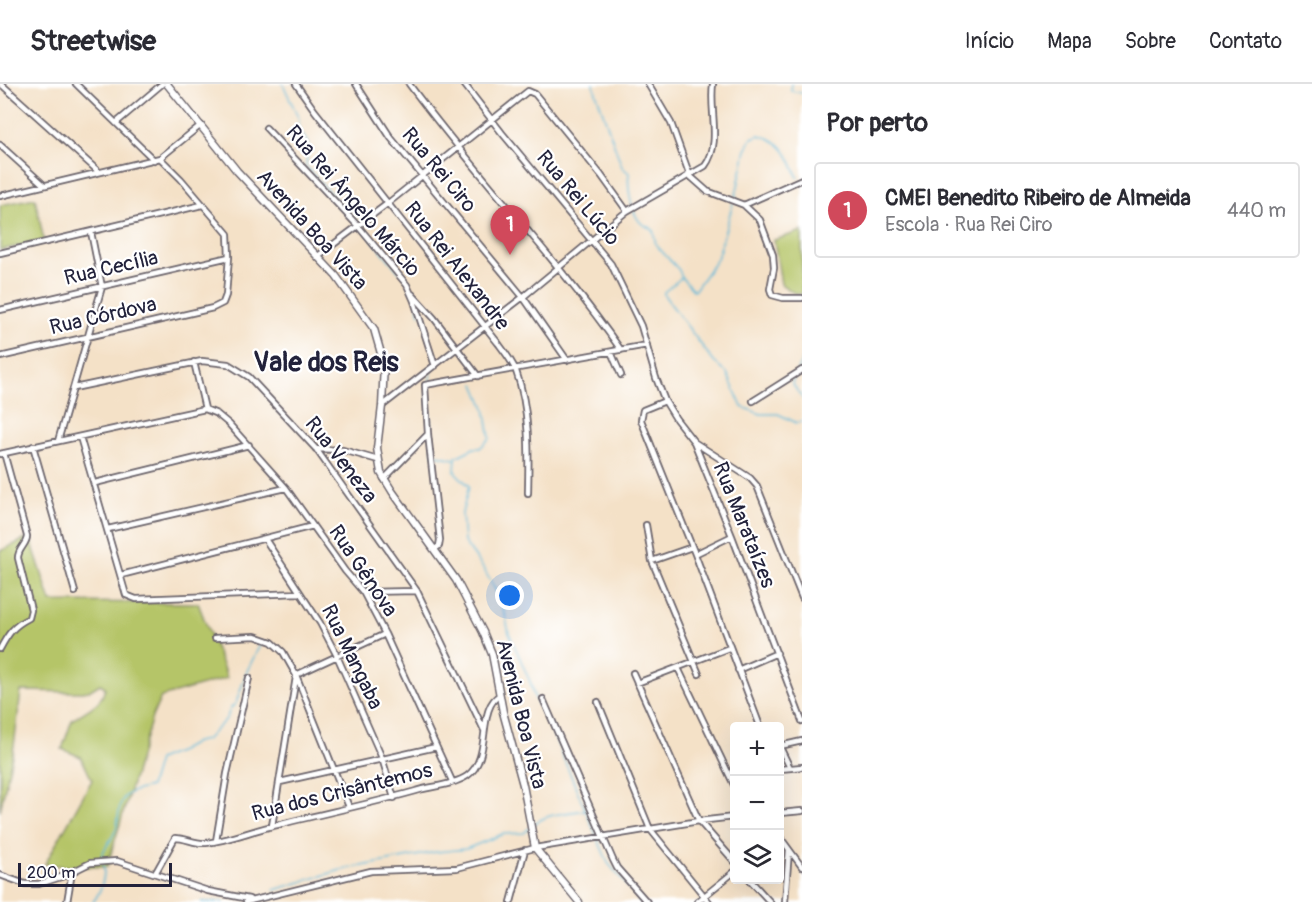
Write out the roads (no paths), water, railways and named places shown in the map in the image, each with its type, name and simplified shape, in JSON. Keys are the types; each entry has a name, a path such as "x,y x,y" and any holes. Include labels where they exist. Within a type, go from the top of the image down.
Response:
{"street":[{"path":"1,84 98,171"},
{"path":"76,84 116,123 181,179 228,234 229,257"},
{"path":"116,123 164,84"},
{"name":"Avenida Boa Vista","path":"164,84 201,124 244,179 318,256 349,293 374,329 383,359 378,460 384,479 456,580 492,654 503,712 523,785 535,848"},
{"name":"Rua Rei Alexandre","path":"296,84 515,369 527,423 528,493"},
{"name":"Rua Rei Ciro","path":"356,84 391,138 522,297 567,360"},
{"path":"409,84 441,127 588,304 621,350"},
{"name":"Rua Rei Lúcio","path":"464,84 611,264 641,326 665,401 694,442"},
{"path":"648,84 671,123 690,176 710,194 744,205 760,220 770,244 774,262 771,293 778,297 802,298"},
{"path":"382,406 593,241 627,211 656,192 690,176 705,166 713,149 713,84"},
{"path":"318,256 528,91 535,94 601,175 627,211"},
{"path":"0,196 98,171 157,159 201,124"},
{"name":"Rua Rei Ângelo Márcio","path":"266,128 358,226 393,267 411,293 435,366"},
{"path":"0,145 44,185"},
{"path":"744,205 802,179"},
{"path":"0,253 202,205"},
{"path":"58,441 102,287 91,232"},
{"name":"Rua Cecília","path":"0,310 229,257"},
{"name":"Rua Córdova","path":"0,357 213,308 223,303 226,298 229,257"},
{"path":"411,293 434,318 478,376"},
{"path":"425,386 647,345"},
{"path":"611,352 621,375"},
{"path":"0,649 9,632 29,618 31,610 18,558 18,553 26,542 27,536 2,453 205,409 194,362"},
{"name":"Rua Veneza","path":"74,388 194,362 222,362 237,369 280,408 316,448 417,591 484,730"},
{"path":"753,401 802,370"},
{"path":"420,378 425,386 440,540 439,546 435,549"},
{"path":"665,401 643,410 641,417 693,547 758,722"},
{"name":"Rua Gênova","path":"205,409 222,417 249,445 286,488 363,592 385,634 452,781"},
{"path":"384,479 428,434"},
{"path":"80,437 126,596 136,599 300,593"},
{"path":"694,442 750,478 757,486 802,598"},
{"name":"Rua Marataízes","path":"694,442 802,721"},
{"path":"95,483 249,445"},
{"path":"33,446 75,592"},
{"path":"316,448 343,450 378,460"},
{"path":"108,529 286,488"},
{"path":"646,525 652,561 699,674"},
{"path":"121,575 313,526"},
{"path":"695,554 732,536"},
{"name":"Rua Mangaba","path":"265,539 320,623 337,656 382,758 394,798"},
{"path":"652,561 693,547"},
{"path":"363,592 417,591"},
{"path":"296,675 385,634"},
{"path":"215,638 246,636 264,638 284,652 296,675 349,807"},
{"path":"637,683 729,648"},
{"path":"738,670 777,653"},
{"path":"678,668 730,776"},
{"path":"633,673 699,821 730,855"},
{"path":"272,826 296,675"},
{"path":"216,841 229,763 249,678"},
{"name":"Rua dos Crisântemos","path":"156,872 175,838 198,843 216,841 349,807 394,798 467,776 477,765 482,754 484,730 494,699 500,695"},
{"path":"543,699 617,868 647,902"},
{"path":"598,702 650,829 709,902"},
{"path":"784,746 802,741"},
{"path":"280,782 436,747"},
{"path":"784,755 790,768"},
{"path":"784,769 802,767"},
{"path":"784,813 802,811"},
{"path":"246,902 269,899 371,871 457,868 535,848 730,818"},
{"path":"784,843 802,867"},
{"path":"535,848 579,902"},
{"path":"510,902 525,850"},
{"path":"785,902 789,850"},
{"path":"0,875 33,885 52,881 90,863 107,860 128,863 208,891 254,900"},
{"path":"67,902 72,872"},
{"path":"698,902 730,876"},
{"path":"754,884 770,902"}],"waterway":[{"path":"283,84 299,119 299,130 308,143 306,167 358,223"},
{"path":"593,84 622,167 629,173 630,199 634,212 641,223 653,230 656,245 679,270 682,278 694,291 717,259 733,203"},
{"path":"791,84 791,91 802,93"},
{"path":"735,199 746,150 752,138 759,135 780,145 792,162 798,178"},
{"path":"364,229 399,272"},
{"path":"681,278 664,292 664,295 714,362 727,373 742,407 761,414 778,414 797,423 802,421"},
{"path":"418,304 420,314"},
{"path":"797,370 802,360"},
{"path":"432,368 428,390 433,454 454,459"},
{"path":"794,377 792,383 802,398"},
{"path":"475,384 485,408 490,438 480,448 474,448 456,457 455,472 469,486 462,513 464,542 495,589 505,614 509,633 534,696 554,736 608,863 641,902"},
{"path":"102,859 102,854 116,829 121,802 127,794 150,787 158,760 196,742 206,740 227,718 230,709 236,703 247,671 262,641"},
{"path":"533,825 544,818 585,810"},
{"path":"274,890 341,870 436,852 466,849 503,834 524,833 529,828"},
{"path":"93,902 102,884 103,864"},
{"path":"201,902 224,902"}],"place":[{"name":"CMEI Benedito Ribeiro de Almeida","path":"510,255"}],"district":[{"name":"Vale dos Reis","path":"326,362"}]}
